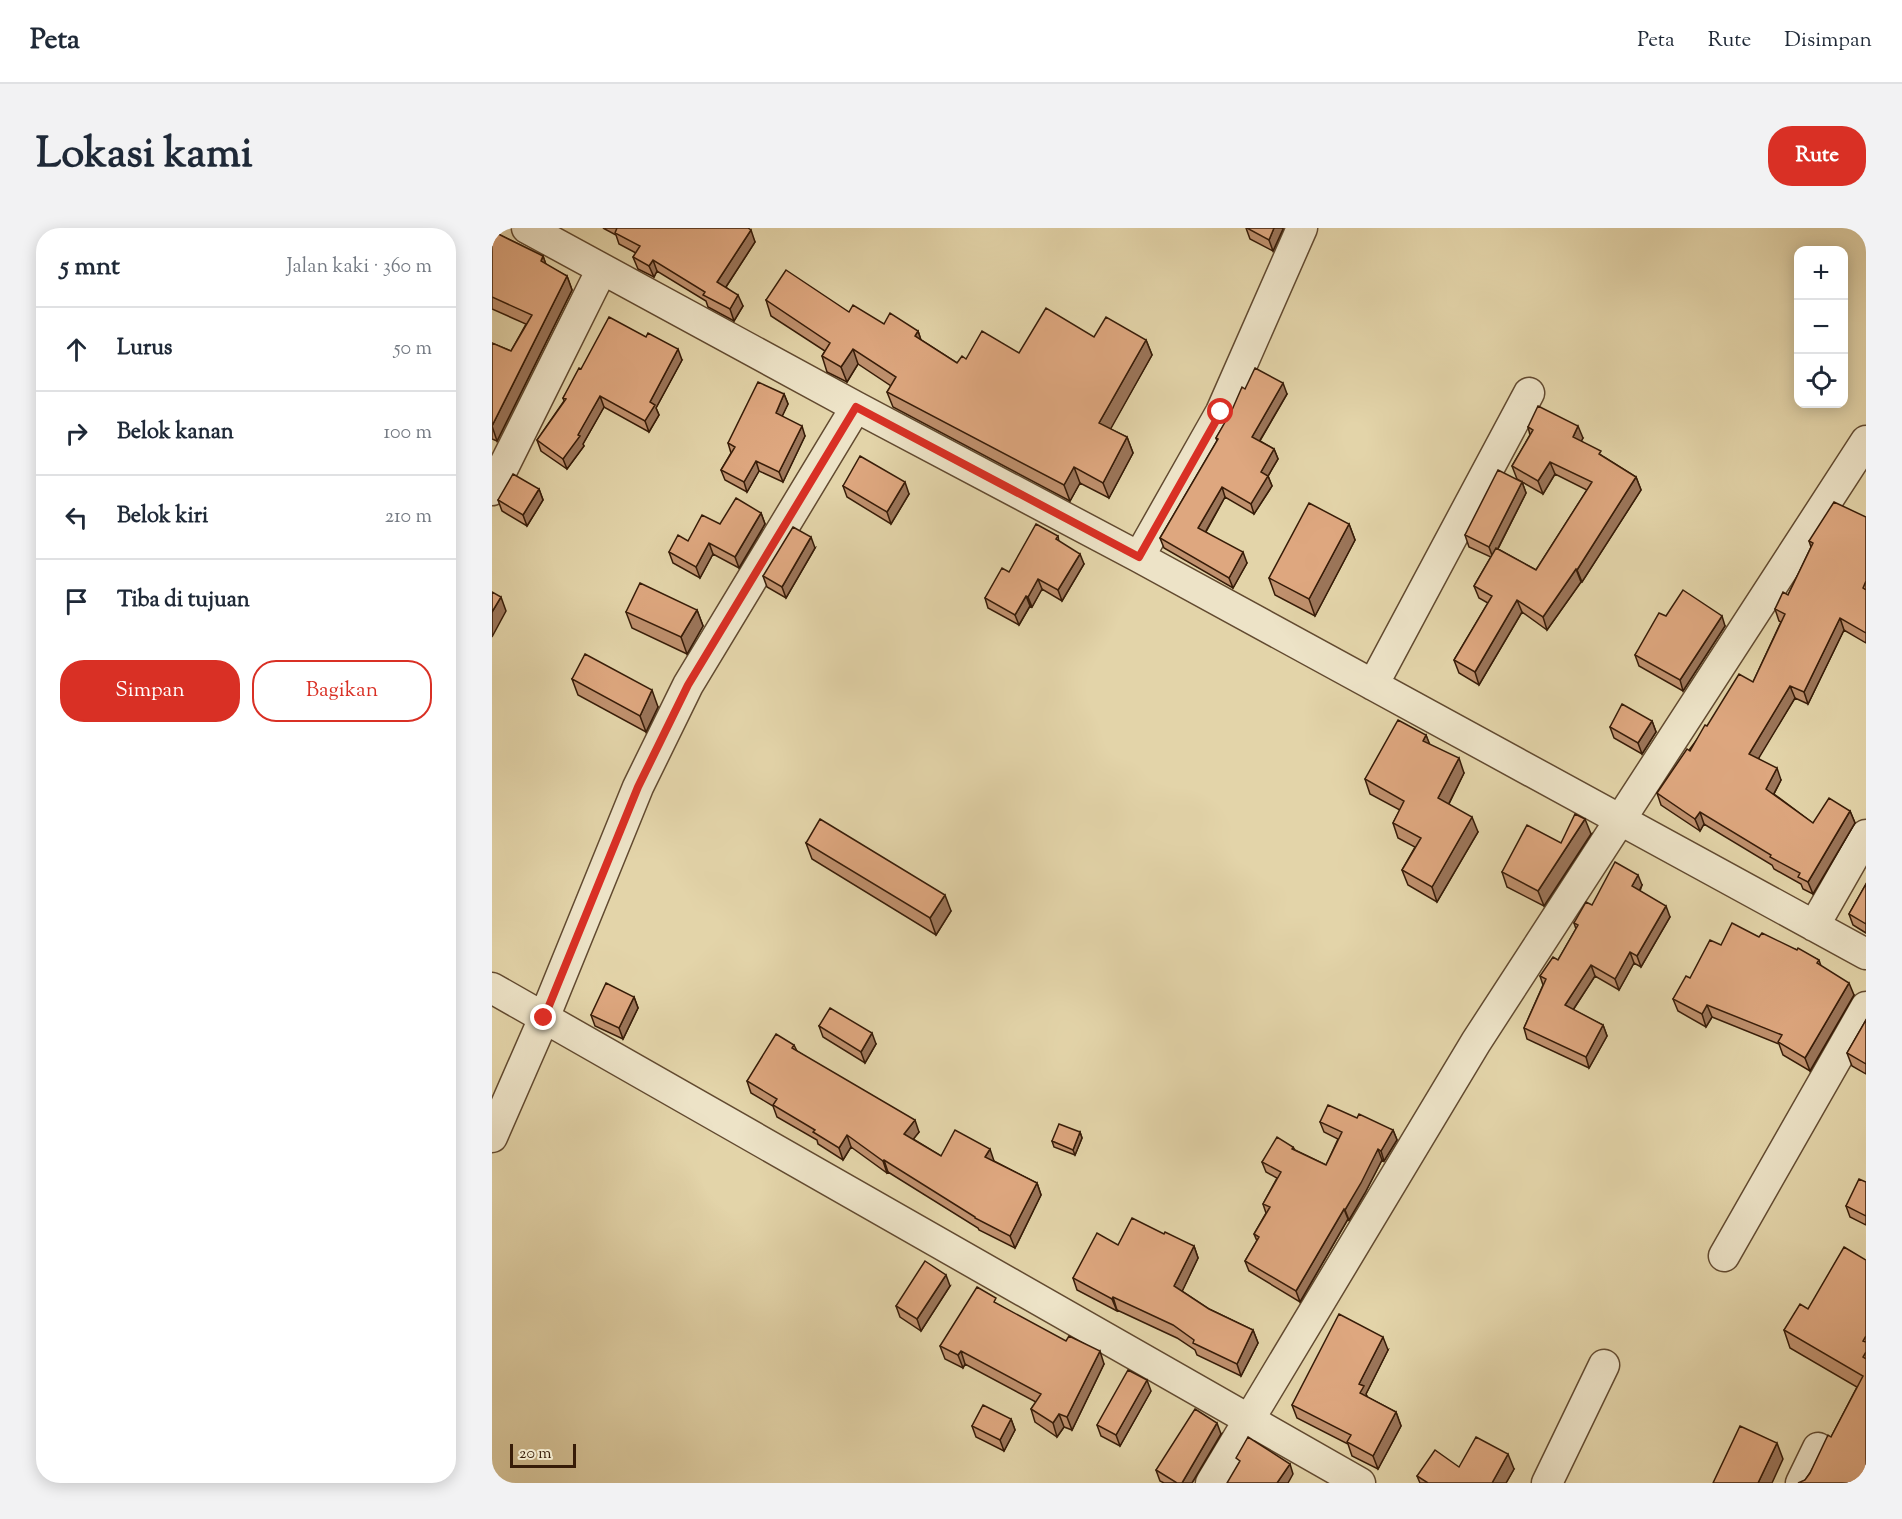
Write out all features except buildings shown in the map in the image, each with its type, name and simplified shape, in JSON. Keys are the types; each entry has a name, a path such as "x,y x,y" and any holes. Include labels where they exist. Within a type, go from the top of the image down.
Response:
{"street":[{"path":"527,228 856,407 1139,557 1866,954"},
{"path":"1139,557 1221,412 1302,228"},
{"path":"492,490 602,269"},
{"path":"1373,685 1529,393"},
{"path":"492,1137 544,1018 638,787 688,685 856,407"},
{"path":"1211,1483 1476,1042 1866,441"},
{"path":"1814,926 1866,835"},
{"path":"492,988 1360,1483"},
{"path":"1724,1256 1866,1007"},
{"path":"1547,1483 1604,1365"},
{"path":"1801,1483 1818,1448"}],"route":[{"path":"544,1018 638,787 688,685 856,407 1139,557 1221,412"}]}
